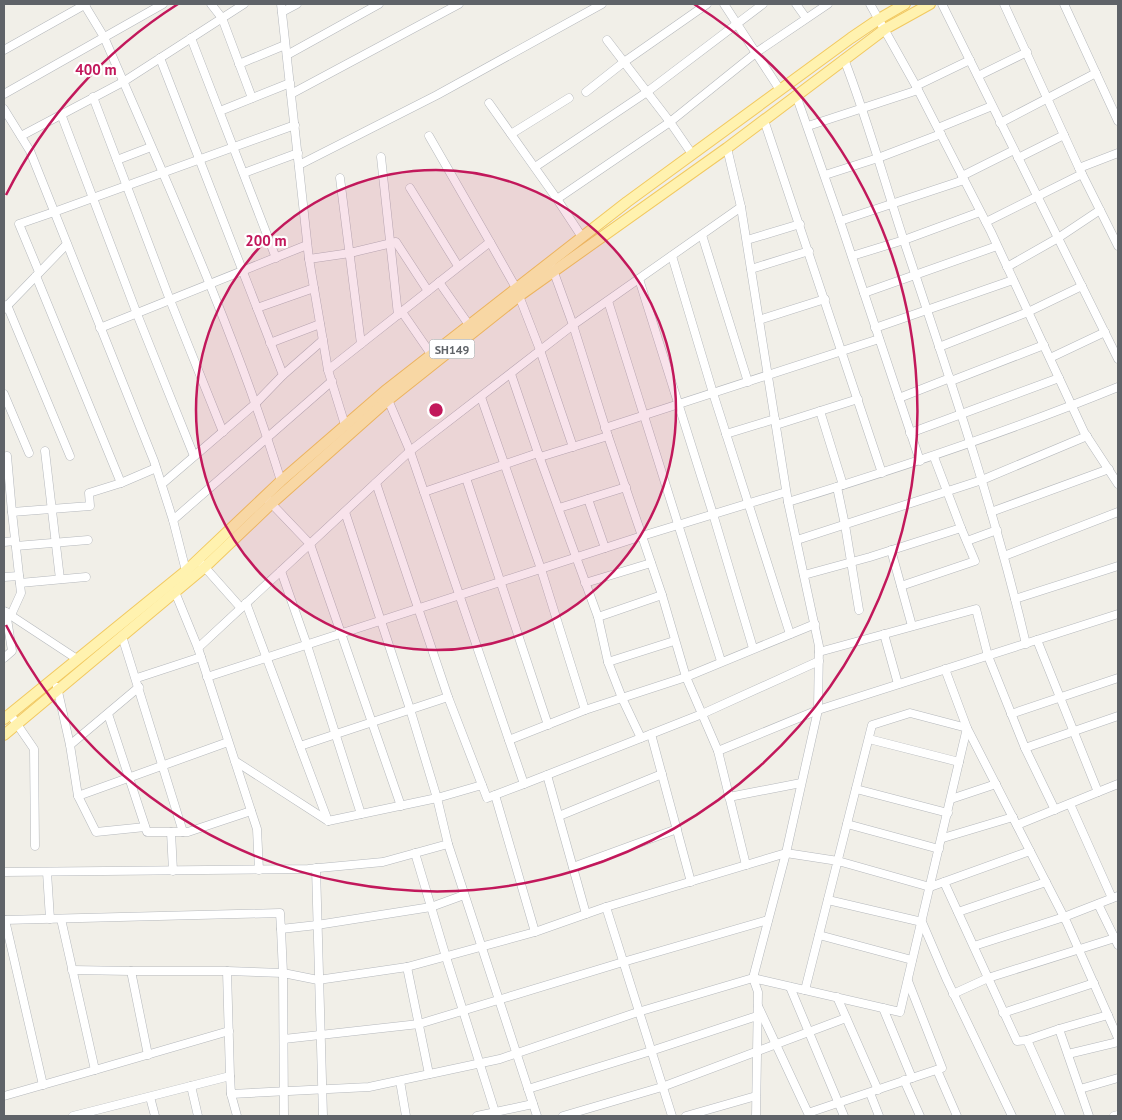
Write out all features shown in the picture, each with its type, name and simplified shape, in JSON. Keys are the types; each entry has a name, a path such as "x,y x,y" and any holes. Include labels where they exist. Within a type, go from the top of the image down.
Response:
{"main road":[{"name":"SH149","path":"268,501 282,481 346,425 518,292 550,262 582,236 879,18 905,4"},
{"name":"SH149","path":"4,735 175,592 202,563 268,501 432,354 469,325 518,292 554,272 727,148 885,29 930,4"},
{"name":"SH149","path":"7,716 186,571 202,563"}],"street":[{"path":"4,50 84,4 104,37 210,284 268,436 282,481"},
{"path":"4,94 163,4"},
{"path":"211,4 222,18 252,98"},
{"path":"21,136 123,82 244,4"},
{"path":"297,4 281,8 307,245 328,370 346,425"},
{"path":"287,55 379,4"},
{"path":"291,94 459,4"},
{"path":"299,165 436,95 602,4"},
{"path":"586,92 624,62 707,4"},
{"path":"724,4 780,90"},
{"path":"535,167 647,92 763,4"},
{"path":"796,4 806,18"},
{"path":"557,199 670,122 757,52 828,4"},
{"path":"870,4 917,88 986,222 1087,436 1118,484"},
{"path":"942,4 1105,332 1115,346 1118,359"},
{"path":"1004,4 1080,171 1118,246"},
{"path":"1064,4 1118,122"},
{"path":"191,38 276,258"},
{"path":"607,40 692,154"},
{"path":"239,64 285,45"},
{"path":"978,76 1027,52"},
{"path":"160,58 283,375"},
{"path":"844,59 863,109 891,203 971,443 997,530 1026,644"},
{"path":"808,126 863,109 917,88 970,60"},
{"path":"1000,123 1096,73"},
{"path":"220,111 290,83"},
{"path":"796,95 825,175 920,461"},
{"path":"93,98 170,300 223,432"},
{"path":"511,134 569,98"},
{"path":"489,103 582,236"},
{"path":"825,175 878,158 992,106"},
{"path":"4,109 30,151 156,468 173,520 186,571"},
{"path":"61,114 137,314 194,456"},
{"path":"764,120 882,473"},
{"path":"121,483 18,224 295,125"},
{"path":"1018,158 1064,135"},
{"path":"429,136 518,292 574,447"},
{"path":"117,160 152,147"},
{"path":"727,148 747,240 786,492 819,652 818,710 800,783 786,853 754,978 758,992 756,1116"},
{"path":"840,221 963,178 1014,150"},
{"path":"244,174 298,153"},
{"path":"986,222 1080,171 1118,153"},
{"path":"381,157 400,314 432,354"},
{"path":"340,178 361,344"},
{"path":"410,188 458,266"},
{"path":"198,648 410,451 573,325 741,207"},
{"path":"1007,267 1058,238 1100,210"},
{"path":"852,256 904,240 980,212"},
{"path":"747,240 800,224"},
{"path":"702,235 748,382"},
{"path":"309,259 350,253 396,242 428,291"},
{"path":"328,370 490,242"},
{"path":"67,244 5,307 70,456"},
{"path":"100,328 307,245"},
{"path":"864,293 997,246"},
{"path":"751,270 809,250"},
{"path":"672,256 713,393 790,634"},
{"path":"550,262 573,325 662,595 686,677 718,750 746,865"},
{"path":"639,279 753,648"},
{"path":"876,328 1013,280"},
{"path":"439,282 469,325"},
{"path":"939,347 1028,312 1082,286"},
{"path":"257,308 314,288"},
{"path":"759,320 825,299"},
{"path":"608,301 721,661"},
{"path":"270,344 320,324"},
{"path":"1050,358 1105,332"},
{"path":"424,492 504,464 574,447 644,415 879,339"},
{"path":"162,484 255,404 283,375 323,340"},
{"path":"898,398 1044,345"},
{"path":"511,374 598,617 608,662 641,738"},
{"path":"910,433 1059,378"},
{"path":"173,520 332,380"},
{"path":"788,502 920,461 1072,406 1118,387"},
{"path":"4,394 28,453"},
{"path":"386,395 410,451 524,784"},
{"path":"481,396 541,569 585,710"},
{"path":"726,434 858,400"},
{"path":"820,411 840,486 859,610"},
{"path":"796,540 982,480 1087,436"},
{"path":"45,452 60,579"},
{"path":"4,658 12,651 6,617 21,593 16,543 9,508 7,456"},
{"path":"901,586 974,561 934,456"},
{"path":"9,508 90,506 89,494 156,468"},
{"path":"991,512 1109,469"},
{"path":"466,478 548,725"},
{"path":"376,483 448,697 487,798 702,714 819,661"},
{"path":"558,508 626,488"},
{"path":"207,677 679,524 786,492"},
{"path":"588,499 605,548"},
{"path":"268,501 310,544 401,806"},
{"path":"345,512 410,709 464,895 537,1116"},
{"path":"1004,556 1118,512"},
{"path":"804,575 961,528"},
{"path":"967,541 997,530"},
{"path":"4,542 88,540"},
{"path":"891,550 912,626"},
{"path":"202,563 244,606 268,657 328,821"},
{"path":"586,583 651,563"},
{"path":"1015,599 1118,566"},
{"path":"281,571 307,645 361,814"},
{"path":"4,577 60,579 86,577"},
{"path":"175,592 198,648 257,829 259,870"},
{"path":"598,617 662,595"},
{"path":"819,652 976,609 988,656 1025,748 1055,810"},
{"path":"718,750 818,710 1118,614"},
{"path":"6,617 77,659"},
{"path":"509,740 585,710 686,677 814,624"},
{"path":"884,634 898,684"},
{"path":"122,636 183,832"},
{"path":"1037,640 1098,792"},
{"path":"608,662 674,641"},
{"path":"136,678 201,657"},
{"path":"945,669 967,728 1064,917 1108,1015 1116,1028 1118,1038"},
{"path":"55,677 70,745 78,796 96,832 145,827"},
{"path":"1011,714 1118,678"},
{"path":"70,745 139,688"},
{"path":"300,746 448,697"},
{"path":"805,990 872,725 910,713 967,728"},
{"path":"108,714 147,832 188,832 251,811"},
{"path":"7,716 17,723 34,749 35,846"},
{"path":"1025,748 1118,716"},
{"path":"231,1094 370,1087 479,1064 516,1054 638,1012 754,978 900,1012 967,728"},
{"path":"651,734 692,882"},
{"path":"869,739 959,762"},
{"path":"78,796 228,742"},
{"path":"235,761 328,821 437,798 482,784"},
{"path":"559,816 662,774"},
{"path":"547,775 586,914"},
{"path":"729,797 800,783"},
{"path":"951,799 996,784"},
{"path":"1017,825 1118,785"},
{"path":"856,789 948,812"},
{"path":"494,795 535,932"},
{"path":"974,946 1064,917 1115,897 1070,804"},
{"path":"942,838 1013,817"},
{"path":"847,824 939,849"},
{"path":"573,867 677,829"},
{"path":"171,832 173,871"},
{"path":"4,872 316,868 383,862 448,844"},
{"path":"72,970 283,972 318,980 407,967 482,948 786,853 838,861 930,887 1030,851"},
{"path":"415,853 495,1112"},
{"path":"316,868 323,1116"},
{"path":"47,872 50,919"},
{"path":"944,882 1017,1041 1027,1040 1108,1015"},
{"path":"958,912 1046,882"},
{"path":"281,929 317,925 431,906 464,895"},
{"path":"828,900 922,922"},
{"path":"953,994 988,978 1117,940 1098,904"},
{"path":"606,908 672,1116"},
{"path":"43,1085 4,920 280,913 283,972 284,1116"},
{"path":"60,919 95,1070"},
{"path":"284,1039 419,1024 768,920"},
{"path":"922,922 953,994 1012,1116"},
{"path":"819,935 912,960"},
{"path":"407,967 429,1074"},
{"path":"131,971 148,1055"},
{"path":"227,971 231,1094 237,1116"},
{"path":"758,1005 805,1115 942,1068 908,981"},
{"path":"1003,1012 1094,984"},
{"path":"790,986 844,1116"},
{"path":"838,998 874,1091 879,1116"},
{"path":"883,1008 920,1116"},
{"path":"528,1089 757,1016"},
{"path":"563,1116 662,1087 846,1018"},
{"path":"1059,1029 1089,1116"},
{"path":"4,1096 229,1031"},
{"path":"1027,1040 1061,1116"},
{"path":"1068,1054 1118,1042"},
{"path":"937,1070 957,1116"},
{"path":"73,1116 230,1076"},
{"path":"1080,1089 1118,1078"},
{"path":"400,1080 406,1116"},
{"path":"191,1086 198,1116"},
{"path":"150,1096 156,1116"},
{"path":"686,1116 756,1096"},
{"path":"476,1116 495,1112 507,1113 533,1104"},
{"path":"108,1107 111,1116"},
{"path":"1114,1116 1118,1115"}]}
